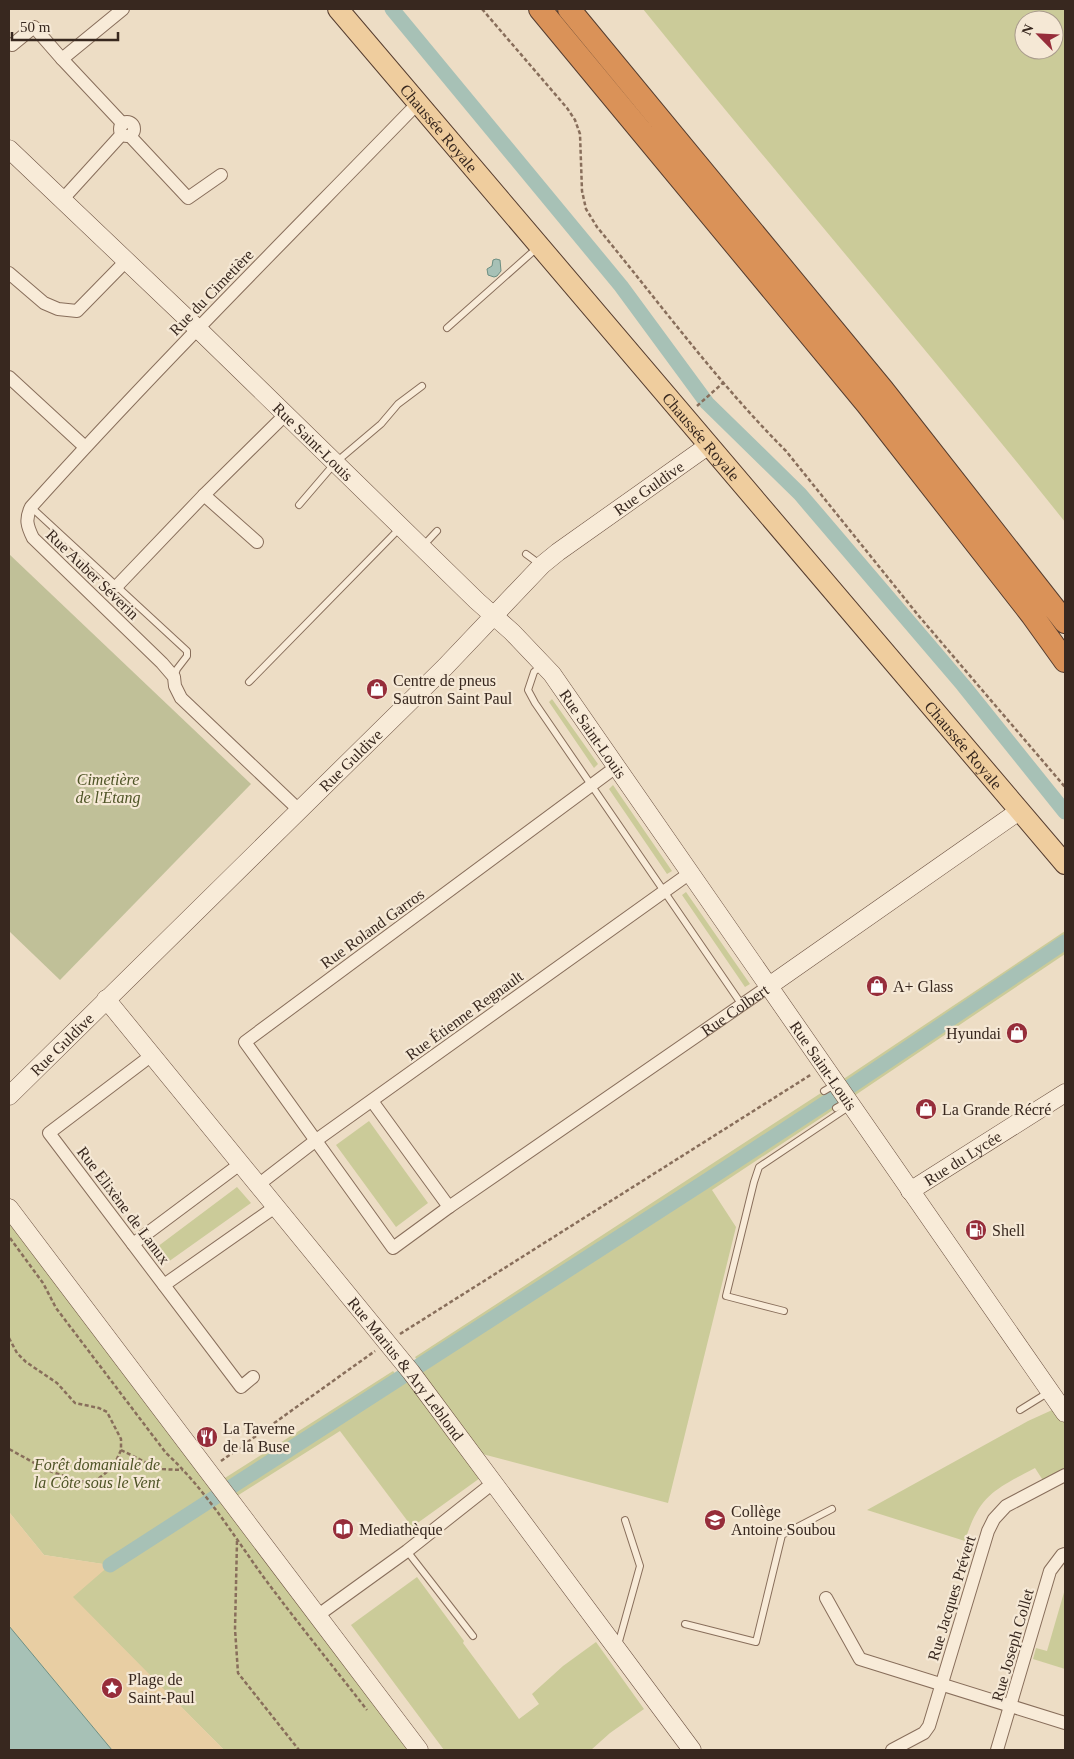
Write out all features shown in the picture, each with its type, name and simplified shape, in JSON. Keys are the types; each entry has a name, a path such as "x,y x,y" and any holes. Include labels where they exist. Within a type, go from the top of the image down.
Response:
{"highway":[{"path":"540,9 867,404 1032,615 1065,661"},
{"path":"569,9 882,390 1065,622"}],"main road":[{"name":"Chaussée Royale","path":"338,9 1065,864"}],"street":[{"path":"62,58 123,9"},
{"path":"12,45 34,27 125,131 188,198 221,175"},
{"name":"Rue du Cimetière","path":"32,507 85,447 198,329 418,104"},
{"path":"62,200 125,131"},
{"name":"Rue Saint-Louis","path":"9,149 198,329 543,664 769,986 824,1066 834,1085 1065,1413"},
{"path":"9,273 44,303 58,309 77,311 126,261"},
{"path":"9,377 85,447"},
{"name":"Rue Auber Séverin","path":"118,586 204,495 285,415"},
{"name":"Rue Guldive","path":"9,1096 495,616 542,565 709,445"},
{"path":"204,495 257,542"},
{"name":"Rue Auber Séverin","path":"32,507 26,516 28,529 33,538 162,663 174,677 175,686 181,698 299,810"},
{"name":"Rue Roland Garros","path":"315,1141 245,1042 592,786 616,766"},
{"name":"Rue Colbert","path":"315,1141 393,1248 448,1207 742,1005 1019,811"},
{"name":"Rue Étienne Regnault","path":"258,1185 315,1141 690,873"},
{"name":"Rue Marius & Ary Leblond","path":"106,999 417,1380 692,1750"},
{"name":"Rue Elixène de Lanux","path":"152,1055 49,1133 241,1387 253,1377"},
{"name":"Rue du Lycée","path":"910,1191 1065,1093"},
{"path":"372,1101 448,1207"},
{"path":"133,1244 240,1164"},
{"path":"164,1285 275,1207"},
{"path":"9,1208 419,1750"},
{"name":"Rue Jacques Prévert","path":"892,1750 924,1733 929,1726 988,1531 994,1519 1006,1506 1065,1475"},
{"path":"317,1616 407,1550 493,1483"},
{"name":"Rue Joseph Collet","path":"997,1750 1050,1571 1062,1555 1065,1554"},
{"path":"826,1598 860,1659 1065,1723"}],"lane":[{"path":"447,328 540,246"},
{"path":"299,505 335,463 381,424 398,404 422,386"},
{"name":"Rue Auber Séverin","path":"32,507 187,651 187,656 177,669 174,677"},
{"path":"249,682 401,527"},
{"path":"422,547 437,531"},
{"path":"526,554 542,565"},
{"path":"543,664 534,672 528,690 535,703 742,1005"},
{"path":"784,1310 726,1296 754,1182 759,1167 847,1103"},
{"path":"1020,1410 1050,1391"},
{"path":"685,1624 756,1642 782,1535 832,1509"},
{"path":"617,1648 640,1566 625,1520"},
{"path":"407,1550 473,1636"}],"path":[{"path":"482,9 567,108 575,120 580,134 582,191 586,208 597,227 724,382 786,451 918,616 1065,786"},
{"path":"693,409 724,382"},
{"path":"207,1471 386,1342 824,1066"},
{"path":"9,1236 43,1283 56,1308 166,1452 202,1492 293,1617 369,1712"},
{"path":"9,1338 17,1353 26,1362 58,1383 75,1403 99,1408 107,1412 121,1439 122,1450 108,1471 98,1479 89,1482 78,1481 47,1470 9,1449"},
{"path":"122,1450 159,1468 184,1470"},
{"path":"236,1540 235,1629 238,1673 300,1750"}],"green space":[{"path":"643,9 1065,9 1065,522"},
{"name":"Cimetière de l'Étang","path":"9,554 251,784 60,980 9,931"},
{"path":"552,699 598,764 594,768 549,702"},
{"path":"613,785 672,871 667,874 609,789"},
{"path":"686,892 750,984 745,987 682,895"},
{"path":"1065,931 1065,954 851,1098 853,1084 842,1080"},
{"name":"Forêt domaniale de la Côte sous le Vent","path":"824,1091 836,1108 712,1190 736,1227 668,1503 471,1451 487,1473 412,1527 340,1431 229,1501 419,1750 224,1750 72,1597 109,1565 44,1555 9,1512 9,1208 217,1483 393,1371 400,1379 421,1366 415,1357"},
{"path":"369,1121 428,1203 396,1227 336,1145"},
{"path":"237,1187 251,1203 168,1262 157,1247"},
{"path":"1061,1406 1065,1413 1065,1475 1046,1485 1035,1468 999,1488 990,1495 976,1513 965,1541 867,1510 1028,1421"},
{"path":"417,1577 519,1719 539,1704 532,1694 563,1666 596,1642 644,1709 610,1733 591,1750 444,1750 351,1625"},
{"path":"1065,1589 1065,1669 1033,1659 1036,1648 1047,1651"}],"sand":[{"name":"Plage de Saint-Paul","path":"9,1512 44,1555 110,1565 73,1597 224,1750 112,1750 9,1626"}],"shaded area":[{"path":"493,260 500,260 501,271 494,277 488,275 487,269 492,266"},
{"path":"9,1626 112,1750 9,1750"}],"waterway":[{"path":"392,9 621,286 707,403 800,494 963,685 1065,812"},
{"path":"110,1565 706,1181 1065,942"}],"place":[{"name":"Centre de pneus Sautron Saint Paul","path":"377,689"},
{"name":"A+ Glass","path":"877,986"},
{"name":"Hyundai","path":"1017,1033"},
{"name":"La Grande Récré","path":"926,1109"},
{"name":"Shell","path":"976,1230"},
{"name":"La Taverne de la Buse","path":"207,1437"},
{"name":"Collège Antoine Soubou","path":"715,1520"},
{"name":"Mediathèque","path":"343,1529"},
{"name":"Plage de Saint-Paul","path":"112,1688"}]}
